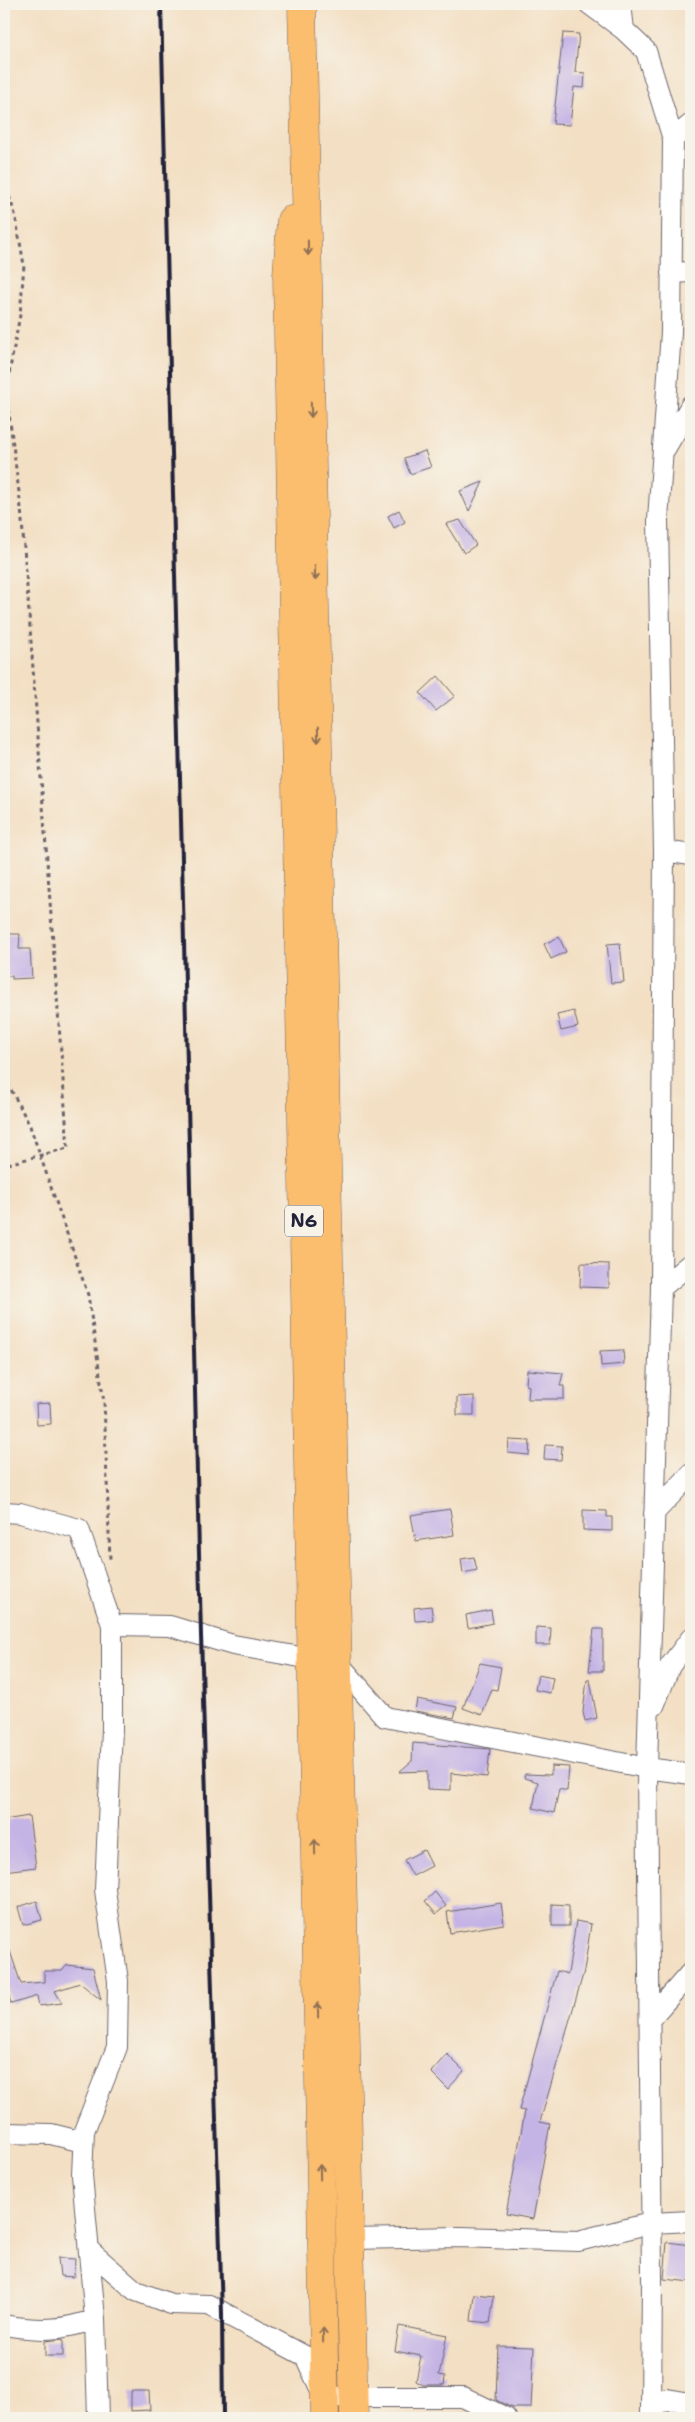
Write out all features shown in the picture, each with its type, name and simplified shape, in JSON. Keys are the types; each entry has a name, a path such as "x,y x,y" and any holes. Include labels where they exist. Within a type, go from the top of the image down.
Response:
{"highway":[{"name":"N6","path":"303,14 288,276 324,2408"},
{"name":"N6","path":"303,14 354,2408"}],"street":[{"path":"588,4 624,30 646,51 673,139 671,332 658,520 664,851 661,1288 647,1768 651,2413"},
{"path":"621,4 624,30"},
{"path":"673,139 691,124"},
{"path":"671,273 691,272"},
{"path":"662,453 691,405"},
{"path":"664,851 691,855"},
{"path":"661,1288 691,1263"},
{"path":"654,1513 691,1474"},
{"path":"4,1512 20,1514 79,1529 112,1625 112,1729 105,1890 118,1981 117,2047 84,2131 82,2176 95,2319 98,2418"},
{"path":"112,1625 170,1626 233,1645 339,1664 385,1717 647,1768 691,1774"},
{"path":"648,1721 670,1666 691,1638"},
{"path":"650,2019 691,1972"},
{"path":"4,2133 50,2134 83,2142"},
{"path":"350,2239 461,2237 578,2240 651,2223 691,2221"},
{"path":"89,2250 136,2291 171,2304 209,2305 305,2356 324,2408 354,2408 463,2397 506,2418"},
{"path":"4,2325 29,2330 72,2327 95,2319"},
{"path":"651,2413 667,2399 691,2403"}],"path":[{"path":"4,182 15,214 24,265 20,315 6,390 21,508 68,1148 41,1157 4,1164"},
{"path":"4,1076 30,1126 88,1295 104,1402 110,1567"}],"building":[{"path":"563,33 579,34 575,72 585,73 584,88 574,87 570,125 553,124"},
{"path":"425,451 431,467 410,474 404,458"},
{"path":"483,482 469,511 460,491"},
{"path":"399,510 405,522 394,528 388,516"},
{"path":"460,520 476,545 464,553 446,524"},
{"path":"438,676 455,696 436,711 420,693"},
{"path":"4,934 20,934 19,949 30,949 32,978 12,979 12,976 4,976"},
{"path":"559,937 566,952 551,959 544,944"},
{"path":"620,943 624,982 611,983 607,944"},
{"path":"574,1011 578,1027 561,1031 557,1015"},
{"path":"581,1263 609,1264 609,1288 580,1287"},
{"path":"623,1350 624,1364 601,1366 600,1351"},
{"path":"527,1370 563,1373 560,1386 564,1386 564,1399 528,1399 529,1386 526,1385"},
{"path":"474,1396 474,1415 457,1415 457,1397"},
{"path":"50,1403 51,1424 37,1425 36,1404"},
{"path":"509,1440 530,1441 529,1455 508,1453"},
{"path":"545,1445 562,1446 561,1460 544,1459"},
{"path":"450,1509 454,1535 416,1541 411,1515"},
{"path":"583,1510 607,1511 607,1517 612,1517 612,1531 583,1530"},
{"path":"474,1557 477,1570 463,1573 461,1559"},
{"path":"431,1606 433,1620 415,1621 414,1608"},
{"path":"491,1610 493,1623 468,1628 466,1615"},
{"path":"536,1627 551,1628 550,1645 536,1645"},
{"path":"594,1629 603,1629 603,1671 589,1671"},
{"path":"480,1663 501,1667 497,1690 492,1689 482,1715 463,1708"},
{"path":"538,1675 553,1678 550,1693 535,1690"},
{"path":"587,1680 590,1680 597,1718 585,1721 583,1712"},
{"path":"417,1699 457,1707 454,1718 415,1711"},
{"path":"413,1743 490,1749 487,1777 451,1773 451,1790 427,1789 427,1771 399,1772 412,1761"},
{"path":"551,1766 569,1767 567,1791 559,1789 554,1813 533,1808 538,1782 524,1778 525,1774 551,1775"},
{"path":"29,1816 36,1867 4,1871 4,1820"},
{"path":"424,1850 432,1866 413,1876 404,1860"},
{"path":"435,1892 446,1906 436,1914 425,1901"},
{"path":"37,1901 42,1920 23,1925 18,1907"},
{"path":"501,1903 504,1924 450,1933 447,1912"},
{"path":"552,1904 569,1905 569,1926 552,1926"},
{"path":"576,1921 591,1924 584,1971 540,2122 550,2124 533,2219 506,2214 525,2111 519,2110 557,1971 568,1974"},
{"path":"6,1939 21,1984 44,1982 44,1971 62,1971 67,1965 93,1968 101,2000 80,1983 55,1991 62,2003 39,2006 37,1996 11,2004 4,1976 4,1940"},
{"path":"447,2054 464,2071 448,2089 431,2072"},
{"path":"667,2242 691,2245 691,2282 664,2279"},
{"path":"58,2258 75,2259 74,2277 60,2276"},
{"path":"474,2294 494,2296 490,2323 471,2321"},
{"path":"399,2326 447,2335 439,2375 445,2376 444,2385 423,2385 416,2381 421,2356 395,2351"},
{"path":"63,2339 63,2356 45,2356 45,2341"},
{"path":"498,2346 534,2347 531,2408 512,2408 496,2400"},
{"path":"131,2391 149,2391 150,2410 131,2411"}],"railway":[{"path":"161,4 201,1635 222,2314 223,2418"}]}
